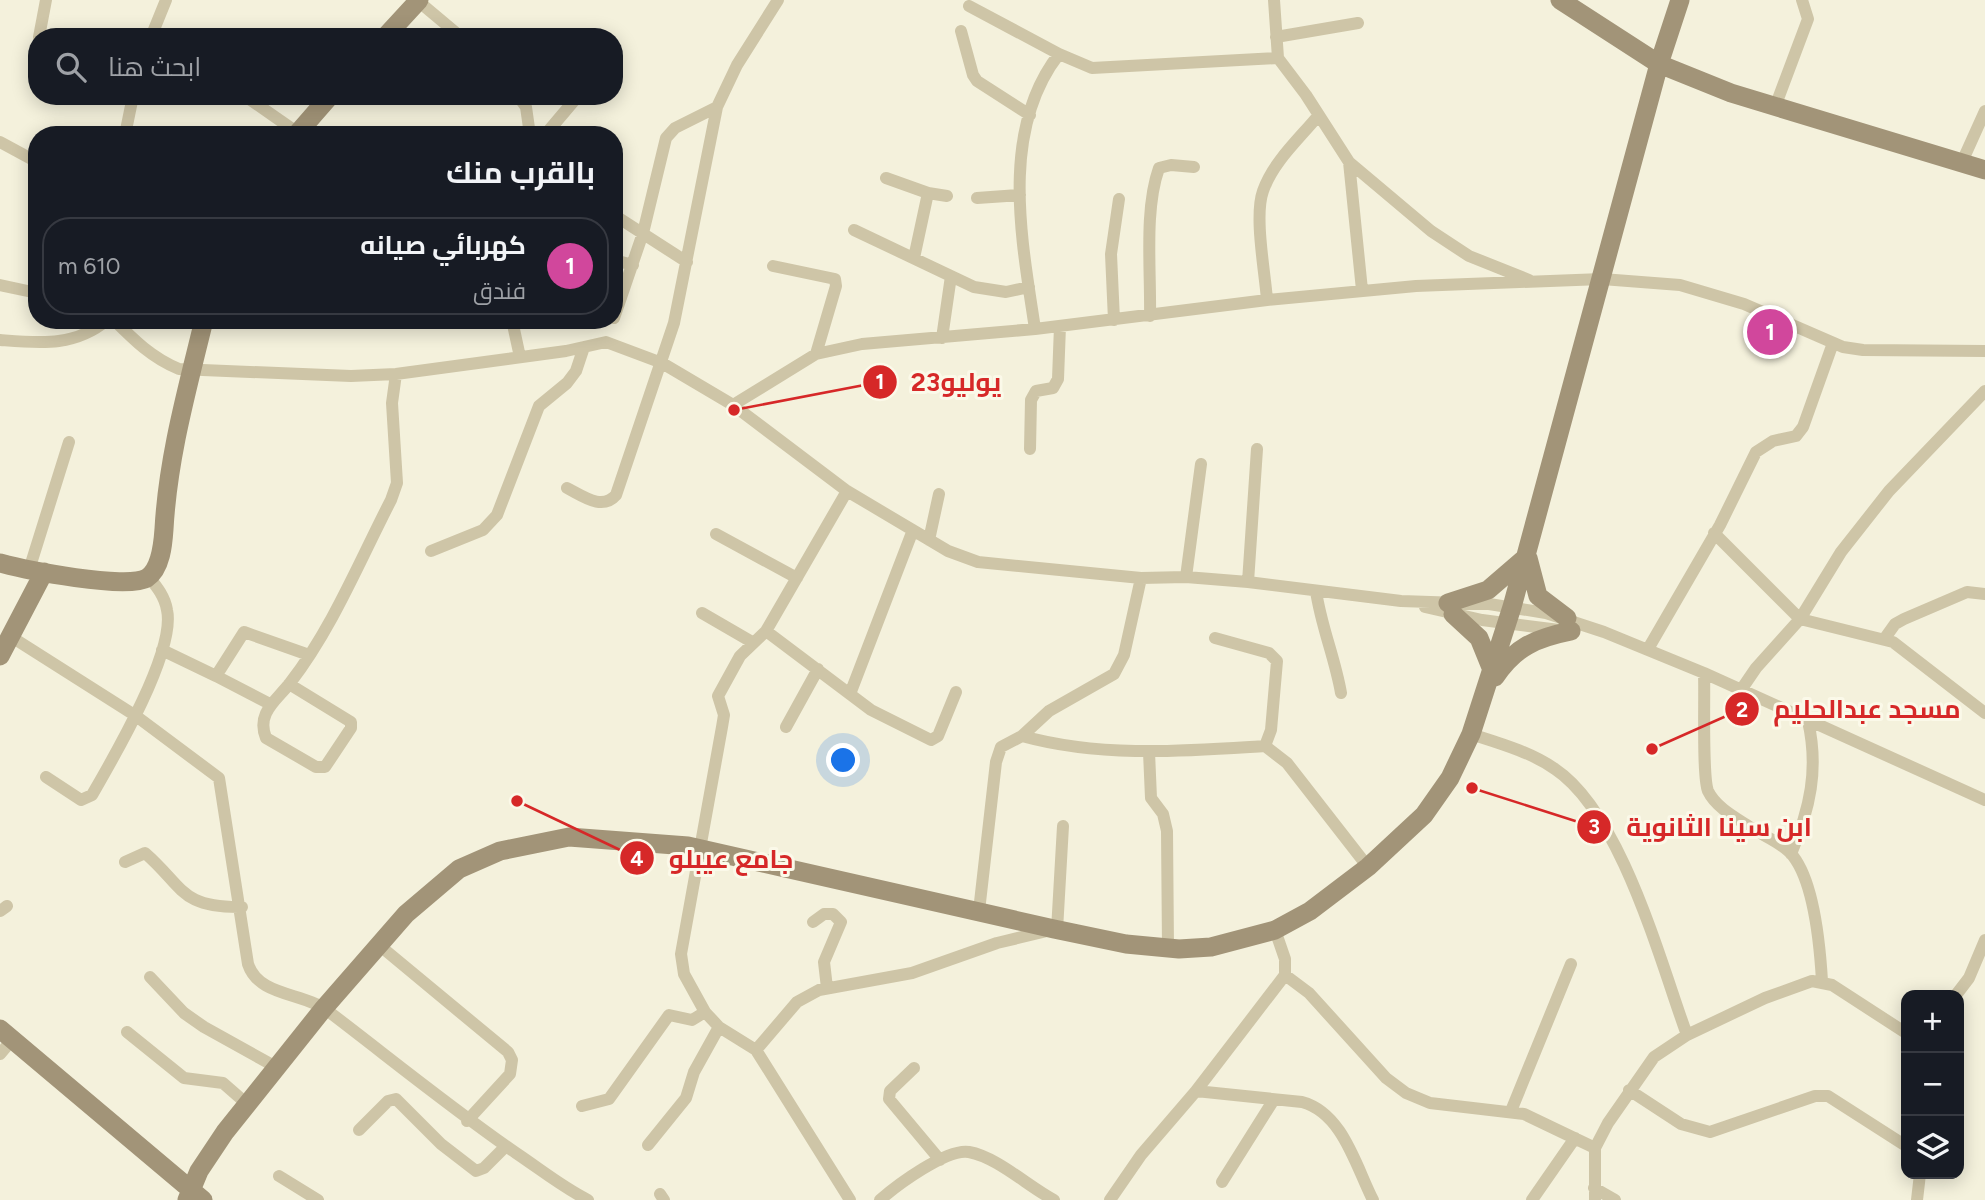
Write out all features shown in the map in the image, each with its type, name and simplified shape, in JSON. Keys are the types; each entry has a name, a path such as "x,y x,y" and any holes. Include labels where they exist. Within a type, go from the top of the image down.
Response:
{"street":[{"path":"41,28 46,0"},
{"path":"155,28 166,0"},
{"path":"393,28 418,0 451,28"},
{"path":"567,488 601,504 610,502 616,495 662,363 687,262 717,107 737,65 778,0"},
{"path":"1273,0 1278,58 1306,95 1349,163 1431,231 1469,256 1532,281"},
{"path":"1560,0 1659,64 1775,107 1985,170"},
{"path":"4,1042 193,1196 212,1150 324,1008 379,945 423,898 459,869 500,851 569,837 701,848 1126,944 1168,948 1211,947 1275,930 1310,911 1368,867 1424,815 1450,778 1471,734 1510,615 1659,64 1680,0"},
{"path":"1775,107 1808,19 1802,0"},
{"path":"969,6 1059,54 1092,68 1118,69 1242,58 1278,58"},
{"path":"1276,37 1358,23"},
{"path":"961,31 972,75 1030,115"},
{"path":"1035,330 1020,195 1020,171 1030,115 1039,85 1059,54"},
{"path":"127,126 131,105"},
{"path":"257,105 286,126"},
{"path":"304,126 322,105"},
{"path":"525,105 529,126"},
{"path":"553,126 570,105"},
{"path":"623,293 643,233 666,138 675,128 717,107"},
{"path":"1962,162 1985,111"},
{"path":"1267,300 1262,192 1274,169 1318,116"},
{"path":"0,142 28,157"},
{"path":"1349,163 1362,290"},
{"path":"1150,316 1152,198 1156,178 1159,168 1171,165 1194,167"},
{"path":"886,178 947,196"},
{"path":"914,258 928,192"},
{"path":"976,198 1020,195"},
{"path":"1114,320 1111,254 1119,199"},
{"path":"623,221 687,262"},
{"path":"855,230 974,287 1006,292 1029,288"},
{"path":"623,262 633,265"},
{"path":"773,266 835,279 836,286 816,354"},
{"path":"942,338 951,276"},
{"path":"733,405 816,354 862,344 1035,330 1362,290 1532,281 1602,279 1681,285 1744,304 1833,343 1863,351 1985,351"},
{"path":"0,285 28,291"},
{"path":"1030,449 1031,400 1036,391 1053,388 1058,379 1060,327"},
{"path":"0,340 69,341 83,337 94,329"},
{"path":"124,329 162,362 179,369 351,376 396,374 606,342 662,363 733,405 847,492 929,540 978,562 1141,578 1186,577 1248,582 1510,615 1604,632 1704,673 1985,800"},
{"path":"0,563 37,571 135,582 149,577 159,560 163,543 167,482 202,329"},
{"path":"514,329 520,357"},
{"path":"606,342 611,329"},
{"path":"1648,649 1714,533 1756,452 1773,441 1796,436 1803,427 1833,343"},
{"path":"431,551 483,530 498,515 539,406 567,383 576,371 584,347"},
{"path":"289,684 351,722 351,728 325,767 316,767 266,738 262,724 270,704 289,684 309,654 391,499 397,483 392,403 396,374"},
{"path":"1741,690 1756,668 1800,619 1841,552 1889,491 1985,391"},
{"path":"0,656 37,571 69,442"},
{"path":"1248,582 1257,449"},
{"path":"1186,577 1201,464"},
{"path":"847,492 766,631 740,656 718,696 723,715 722,727 681,954 684,974 705,1012 719,1027 756,1050 850,1200"},
{"path":"929,540 939,494"},
{"path":"850,694 913,530"},
{"path":"1714,533 1800,619 1885,638 1985,713"},
{"path":"716,534 797,579"},
{"path":"1450,609 1488,590 1525,555"},
{"path":"1525,555 1538,596 1569,625"},
{"path":"46,777 81,800 92,795 136,716 168,628 168,612 164,599 149,577"},
{"path":"979,911 996,762 1001,747 1022,736 1049,711 1114,674 1124,655 1141,578"},
{"path":"1885,638 1895,624 1904,619 1973,590 1985,594"},
{"path":"1316,591 1320,624 1336,666 1341,693"},
{"path":"1450,609 1479,638 1489,680"},
{"path":"702,613 752,642"},
{"path":"1489,680 1521,647 1569,625"},
{"path":"766,631 871,710 931,740 938,736 956,692"},
{"path":"216,676 244,632 309,654"},
{"path":"10,636 136,716 219,778 252,975 260,984 324,1008 467,1121 568,1191 588,1200"},
{"path":"1215,638 1269,653 1277,661 1271,730 1265,746"},
{"path":"162,650 270,704"},
{"path":"786,727 818,669"},
{"path":"1704,673 1706,775 1709,794 1742,822 1791,854 1805,878 1820,953 1822,981"},
{"path":"1791,854 1804,824 1814,774 1808,721"},
{"path":"1471,734 1555,769 1584,794 1611,838 1688,1035"},
{"path":"1022,736 1051,744 1149,752 1265,746 1287,763 1368,867"},
{"path":"1149,752 1151,798 1163,814 1167,831 1168,948"},
{"path":"1056,929 1063,826"},
{"path":"125,862 145,853 172,884 189,898 220,907 242,907"},
{"path":"813,922 824,914 833,914 841,922 824,962 827,988"},
{"path":"756,1050 797,1002 827,988 912,973 997,943 1056,929"},
{"path":"1110,1200 1141,1155 1196,1091 1285,975 1285,959 1275,930"},
{"path":"1960,990 1969,978 1985,940"},
{"path":"379,945 508,1052 512,1060 510,1074 467,1121"},
{"path":"1511,1111 1571,964"},
{"path":"1285,975 1309,992 1370,1062 1406,1093 1430,1103 1511,1111 1537,1119 1595,1148"},
{"path":"150,978 184,1013 276,1067"},
{"path":"1615,1200 1595,1194 1595,1148 1629,1090 1654,1057 1688,1035 1765,998 1812,981 1822,981 1901,1030"},
{"path":"582,1106 609,1099 668,1015 692,1020 705,1012"},
{"path":"648,1144 686,1098 694,1072 719,1027"},
{"path":"127,1032 184,1078 223,1083 247,1104"},
{"path":"914,1068 890,1091 889,1099 940,1160"},
{"path":"1629,1090 1691,1129 1710,1132 1807,1098 1828,1096 1901,1143"},
{"path":"1196,1091 1308,1104 1324,1116 1347,1144 1373,1200"},
{"path":"359,1130 388,1101 396,1099 441,1144 476,1171 484,1168 506,1146"},
{"path":"1222,1182 1273,1101"},
{"path":"1532,1200 1576,1138"},
{"path":"880,1200 953,1153 975,1153 1054,1200"},
{"path":"279,1176 318,1200"},
{"path":"1917,1200 1919,1179"}],"place":[{"name":"كهربائي صيانه","path":"1770,332"},
{"name":"23يوليو","path":"734,410"},
{"name":"مسجد عبدالحليم","path":"1652,749"},
{"name":"ابن سينا الثانوية","path":"1472,788"},
{"name":"جامع عيبلو","path":"517,801"}]}
